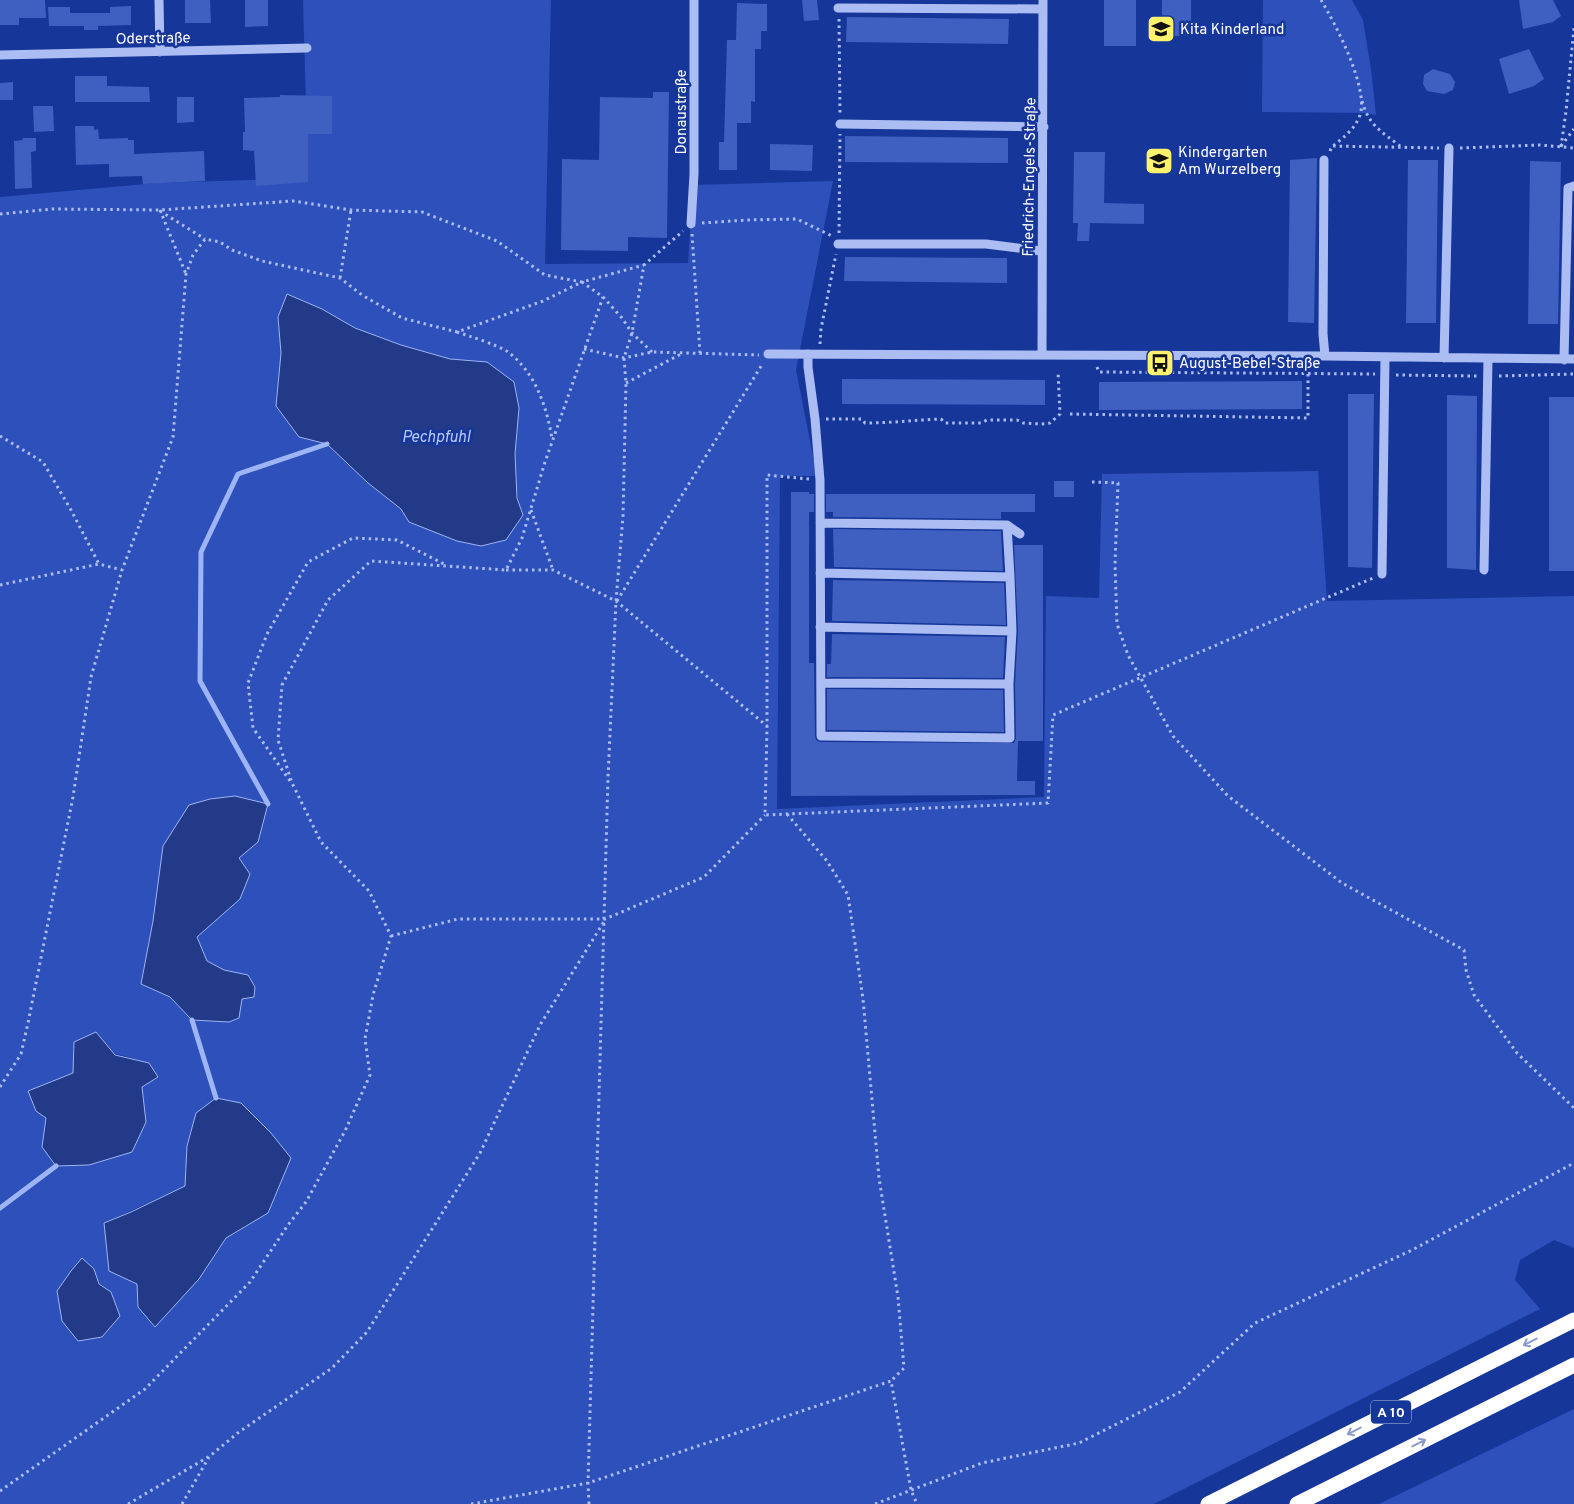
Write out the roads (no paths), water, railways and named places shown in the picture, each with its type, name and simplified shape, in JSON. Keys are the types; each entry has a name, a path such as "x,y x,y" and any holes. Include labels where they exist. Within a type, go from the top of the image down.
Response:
{"highway":[{"name":"A 10","path":"1208,1504 1574,1320"},
{"name":"A 10","path":"1297,1504 1574,1365"}],"street":[{"path":"159,0 160,52"},
{"name":"Donaustraße","path":"691,224 694,174 694,0"},
{"path":"838,8 1043,5"},
{"name":"Friedrich-Engels-Straße","path":"1042,354 1043,5"},
{"name":"Oderstraße","path":"0,55 307,48"},
{"path":"840,124 1044,127"},
{"path":"1444,358 1449,148"},
{"path":"1324,160 1323,334 1325,356"},
{"path":"1564,360 1568,188 1574,186"},
{"path":"838,244 986,244 1041,251"},
{"path":"768,354 1325,356 1574,360"},
{"path":"808,354 820,480 821,736 1010,738 1009,684 1012,631 1007,526"},
{"path":"1382,574 1385,357"},
{"path":"1484,570 1488,359"},
{"path":"820,523 1007,526 1020,534"},
{"path":"820,573 1010,577"},
{"path":"820,627 1012,631"},
{"path":"821,683 1009,684"}],"water":[{"name":"Pechpfuhl","path":"287,294 322,309 355,328 401,345 450,359 487,362 514,382 519,408 515,454 517,498 523,515 506,540 481,546 457,541 409,522 401,509 368,483 327,444 299,437 276,406 281,353 278,317"},
{"path":"235,796 268,804 258,842 239,858 250,874 240,899 197,937 207,961 224,970 248,975 255,987 254,997 242,999 239,1018 229,1022 192,1020 170,997 141,984 153,921 163,846 189,805 210,799"},
{"path":"96,1032 115,1055 149,1063 158,1077 142,1087 146,1122 132,1152 89,1165 56,1166 42,1147 46,1118 36,1111 28,1091 73,1073 74,1042"},
{"path":"216,1098 241,1103 271,1133 291,1158 268,1213 226,1238 199,1279 155,1327 138,1307 137,1284 109,1271 104,1223 185,1186 187,1146 196,1113"},
{"path":"82,1258 94,1269 99,1284 111,1292 120,1316 102,1337 78,1341 62,1321 57,1291"}],"waterway":[{"path":"268,804 200,681 201,552 238,474 327,444"},
{"path":"192,1020 216,1098"},
{"path":"0,1208 56,1166"}],"place":[{"name":"Kita Kinderland","path":"1161,29"},
{"name":"Kindergarten Am Wurzelberg","path":"1159,161"},
{"name":"August-Bebel-Straße","path":"1160,363"}]}
